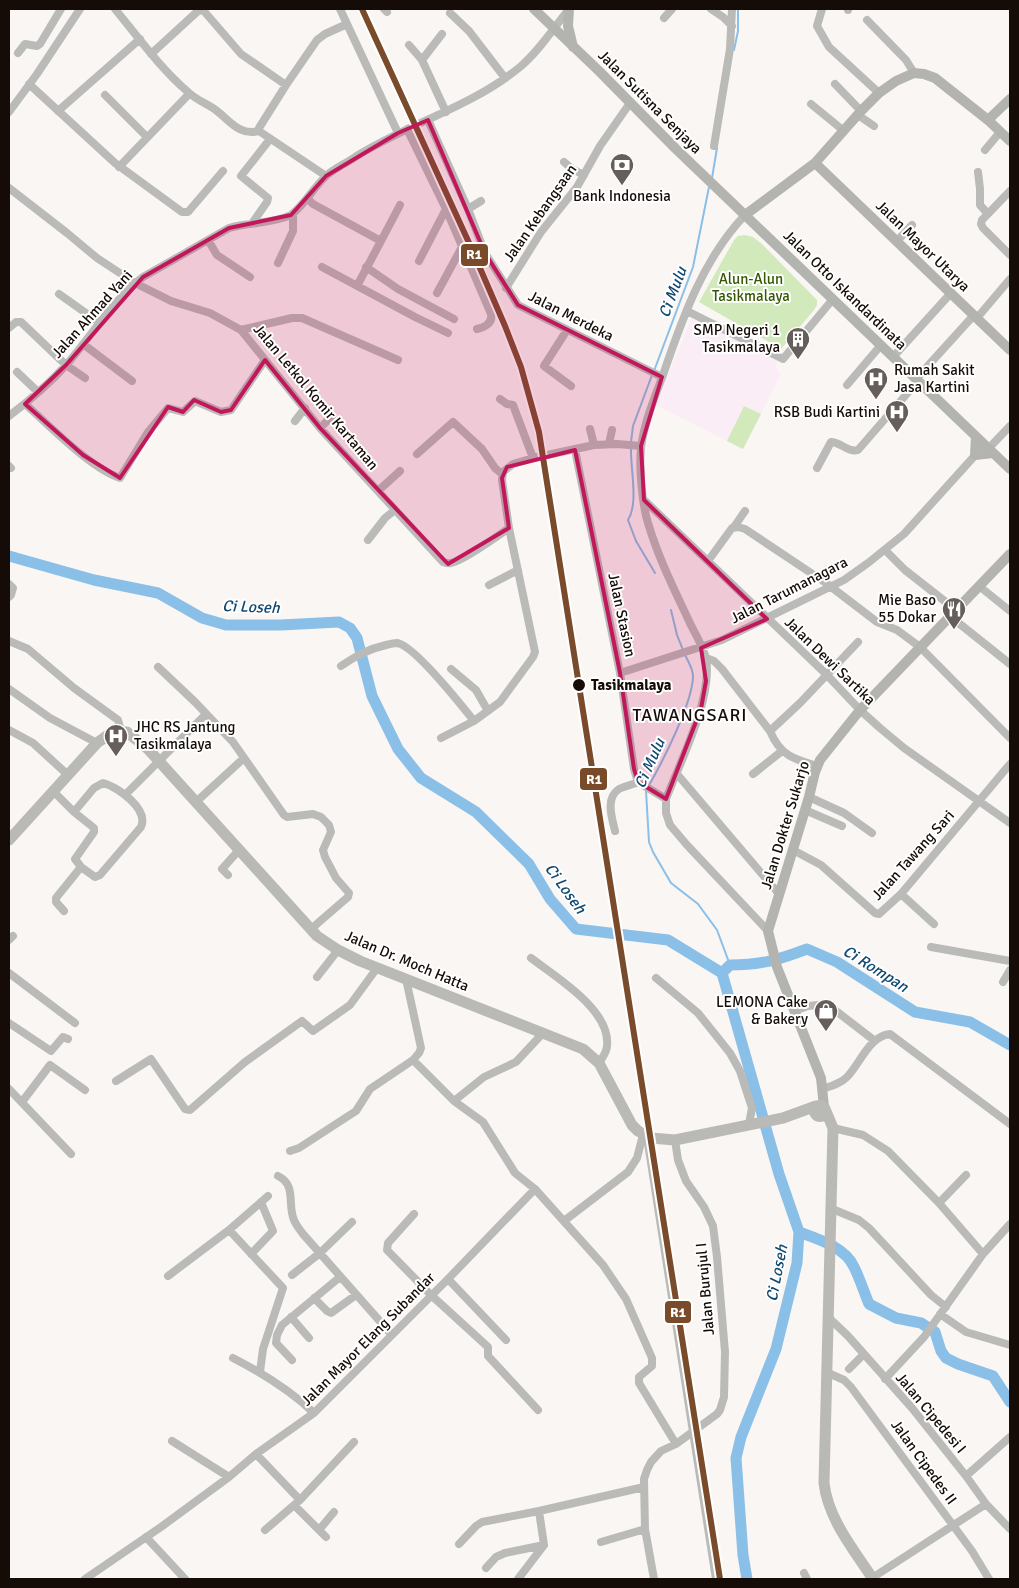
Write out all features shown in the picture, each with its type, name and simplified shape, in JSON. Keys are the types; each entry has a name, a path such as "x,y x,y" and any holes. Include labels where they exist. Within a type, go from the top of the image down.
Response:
{"highway":[{"path":"9,840 97,743 108,735 121,731"},
{"name":"Jalan Dr. Moch Hatta","path":"121,731 127,732 141,742 160,761 317,936 338,950 377,968 583,1049 599,1063 632,1125 645,1136"},
{"path":"645,1136 658,1140 675,1140 820,1110 833,1128 824,1483 827,1501 842,1531 873,1579"}],"main road":[{"name":"Jalan Sutisna Senjaya","path":"534,9 710,183 745,215"},
{"path":"569,9 568,26 573,46"},
{"path":"745,215 815,163 879,93 896,81 914,73 935,78 988,120 1010,141"},
{"path":"988,120 1010,99"},
{"name":"Jalan Mayor Utarya","path":"815,163 1010,350"},
{"name":"Jalan Otto Iskandardinata","path":"745,215 1010,469"},
{"path":"976,437 975,454 989,449"},
{"name":"Jalan Dokter Sukarjo","path":"820,1110 822,1083 778,967 768,931 817,766 860,710 1010,554"}],"street":[{"path":"18,53 25,44 37,46 40,44 61,9"},
{"path":"9,112 80,9"},
{"path":"114,9 151,54 189,94 216,111 238,129 250,133 259,131 326,176"},
{"path":"340,9 398,133"},
{"path":"278,263 292,234 293,214 326,176 354,157 398,133 446,112 505,78 529,58 569,9"},
{"path":"664,18 672,9"},
{"path":"711,9 723,16 732,26"},
{"path":"822,9 817,26 825,42 879,93"},
{"path":"151,54 198,11 207,10 241,54 286,85"},
{"path":"723,16 732,10"},
{"path":"714,146 730,49 732,10"},
{"path":"450,13 469,31 505,78"},
{"path":"867,20 906,60 914,73"},
{"path":"259,131 259,128 286,85 320,37 347,24"},
{"path":"422,60 442,34"},
{"path":"58,110 140,39"},
{"path":"409,45 422,60 446,112"},
{"path":"29,84 119,167 180,212 188,212 223,171"},
{"path":"835,84 859,113 874,126"},
{"path":"119,167 189,94"},
{"path":"105,95 147,137"},
{"name":"Jalan Kebangsaan","path":"506,288 541,232 573,193 604,141 630,103"},
{"path":"811,104 844,131"},
{"name":"Jalan Merdeka","path":"425,122 468,209 485,254 519,306 659,376"},
{"path":"407,129 446,209 492,316 485,326 477,330"},
{"path":"985,150 1000,132"},
{"path":"253,222 268,198 241,176 270,138"},
{"path":"564,162 572,169 584,175"},
{"path":"978,172 980,205 988,214"},
{"name":"Jalan Letkol Komir Kartaman","path":"9,188 97,258 135,284 170,301 210,313 241,330 320,428 446,563 452,563 473,552 509,528"},
{"path":"1010,191 981,222 982,226 1010,255"},
{"path":"306,198 313,204 380,241"},
{"path":"468,209 481,201"},
{"path":"357,286 400,205"},
{"path":"419,261 446,209"},
{"name":"Jalan Ahmad Yani","path":"9,416 25,404 66,365 135,284 154,270 229,228 253,222 283,218 293,214"},
{"path":"745,215 731,230 715,254 686,311 659,376 652,404 635,446 640,458 648,525 661,559 706,658 706,681 701,709 666,799 666,813 670,825 687,845 768,931"},
{"path":"897,241 912,225"},
{"path":"208,240 217,255 250,277"},
{"path":"437,293 462,246"},
{"path":"322,267 448,333"},
{"path":"366,267 398,289 454,319"},
{"path":"817,468 831,442 853,452 858,450 917,380 1010,279"},
{"path":"894,357 951,293"},
{"path":"59,294 100,323"},
{"path":"686,311 783,360 832,299"},
{"path":"241,330 299,318 398,360"},
{"path":"9,328 16,322 21,322 66,365 84,378"},
{"path":"567,330 544,366 571,386"},
{"path":"83,344 132,381"},
{"path":"847,385 881,345"},
{"path":"187,394 194,401 221,412 231,410 265,360"},
{"path":"17,372 38,392"},
{"path":"500,399 507,404 513,405 533,458"},
{"path":"25,404 83,455 120,478 148,432 166,409 169,408 183,412 194,401"},
{"path":"295,421 305,408"},
{"path":"417,454 460,415"},
{"path":"320,428 332,416"},
{"path":"442,738 488,711 504,697 533,658 535,652 509,528 502,474 495,468 482,449 453,422"},
{"path":"989,449 1010,426"},
{"path":"590,429 594,445"},
{"path":"610,444 612,430"},
{"path":"502,474 511,465 533,458 594,445 635,446"},
{"name":"Jalan Stasion","path":"575,450 620,673 634,769 645,786"},
{"name":"Jalan Tarumanagara","path":"620,673 722,640 830,587 855,572 886,550 910,529 975,454"},
{"path":"378,491 400,471"},
{"name":"Jalan Dewi Sartika","path":"644,500 826,674 860,710 904,748 1010,824"},
{"path":"368,540 385,518 395,510"},
{"path":"708,561 744,511"},
{"path":"734,527 745,530 830,587 876,622 897,630 920,647 1010,738"},
{"path":"886,550 905,570 1010,664"},
{"path":"490,585 518,570"},
{"path":"9,584 13,588 9,597"},
{"path":"979,586 1010,610"},
{"path":"9,641 28,649 74,688 118,720 121,731"},
{"path":"770,731 800,703 858,642"},
{"path":"340,666 371,648 396,643 407,648 447,688 474,720"},
{"path":"706,658 714,661 722,669 770,731 782,751 792,757 817,766"},
{"path":"158,667 233,742 284,815 287,817 313,814 321,817 331,829 323,850 336,878 349,893 348,897 311,929"},
{"path":"451,668 476,690 488,711"},
{"path":"9,689 50,718 97,743"},
{"path":"126,794 206,714"},
{"path":"9,730 33,743 68,775"},
{"path":"753,774 782,751"},
{"path":"196,802 244,758"},
{"name":"Jalan Tawang Sari","path":"793,850 822,864 875,913 882,912 901,894 1010,764"},
{"path":"677,774 779,894"},
{"path":"53,791 74,812 94,828 94,832 75,859 81,867 94,877 97,877 142,826 143,822 141,813 126,794 108,785 99,785 94,788 74,812"},
{"path":"615,831 611,809 612,798 614,793 620,789 645,786 666,799"},
{"path":"809,798 844,813 872,833"},
{"path":"805,810 842,826"},
{"path":"228,875 222,869 239,850"},
{"path":"64,911 56,902 56,898 81,867"},
{"path":"901,894 934,924"},
{"path":"931,947 1010,961"},
{"path":"317,977 338,950"},
{"path":"531,958 577,994 599,1016 606,1033 607,1045 599,1063"},
{"path":"116,1081 151,1059 185,1109 190,1110 245,1062 290,1030 304,1021 310,1030 315,1030 348,1008 377,968"},
{"path":"1003,982 1010,970"},
{"path":"9,973 75,1024"},
{"path":"656,978 698,1013 730,1053 740,1070 752,1108 751,1124"},
{"path":"290,1150 302,1147 356,1111 370,1088 413,1060 421,1048 406,979"},
{"path":"794,1011 808,1006 827,1004 875,1041"},
{"path":"9,1023 51,1051 63,1037 68,1039"},
{"path":"454,1101 484,1077 516,1062 543,1033"},
{"path":"822,1083 838,1083 848,1077 875,1041 885,1035 892,1036 1010,1124"},
{"path":"413,1060 454,1101 483,1122 511,1168 534,1189 603,1265 626,1299 653,1360 652,1366 640,1377 639,1383 676,1444"},
{"path":"22,1102 50,1065 85,1090"},
{"path":"9,1089 71,1154"},
{"path":"833,1128 853,1132 877,1143 898,1161 939,1203 983,1254"},
{"path":"564,1222 628,1172 637,1158 645,1136"},
{"path":"645,1136 694,1430 716,1579"},
{"name":"Jalan Burujul I","path":"654,1579 645,1529 644,1479 652,1462 661,1451 676,1444 717,1414 724,1397 725,1352 713,1226 704,1207 686,1181 681,1170 675,1140"},
{"path":"939,1203 966,1175"},
{"path":"278,1176 282,1178 290,1189 293,1220 340,1277 392,1335"},
{"name":"Jalan Mayor Elang Subandar","path":"85,1579 229,1478 256,1454 314,1413 448,1280 534,1189"},
{"path":"168,1276 229,1230 268,1196"},
{"path":"251,1254 273,1231 261,1202"},
{"path":"830,1208 848,1214 869,1228 931,1296 946,1307"},
{"path":"414,1214 388,1243 386,1248 432,1295 488,1347 488,1356 538,1410"},
{"path":"292,1275 320,1253 352,1222"},
{"path":"885,1379 924,1337 983,1254 1010,1224"},
{"path":"229,1230 281,1285 284,1291 263,1349 260,1372"},
{"path":"292,1360 276,1343 282,1325 340,1277"},
{"path":"448,1280 506,1340"},
{"path":"314,1298 327,1312 331,1313 356,1295"},
{"path":"940,1314 966,1332 1010,1345"},
{"path":"292,1317 309,1338"},
{"name":"Jalan Cipedesi I","path":"828,1317 848,1336 912,1408 986,1504 1010,1529"},
{"path":"849,1369 864,1354"},
{"path":"233,1358 260,1372 281,1386 314,1413"},
{"name":"Jalan Cipedes II","path":"826,1372 844,1380 851,1387 972,1551 988,1579"},
{"path":"172,1440 229,1478"},
{"path":"966,1476 1007,1440 1010,1449"},
{"path":"265,1530 297,1502 354,1442"},
{"path":"256,1454 318,1530 326,1537"},
{"path":"460,1544 482,1522 644,1487"},
{"path":"873,1579 986,1504"},
{"path":"518,1579 544,1545 539,1510"},
{"path":"318,1530 334,1512"},
{"path":"601,1542 645,1529"},
{"path":"146,1537 180,1576 185,1579"},
{"path":"486,1568 496,1557 506,1553 544,1545"}],"highlighted area":[{"path":"428,120 485,253 518,305 662,377 641,446 644,500 767,619 701,648 706,681 701,709 666,799 638,782 634,769 620,673 575,450 507,467 502,478 509,528 448,564 320,428 265,360 231,410 221,412 194,400 183,412 168,407 120,478 83,455 25,404 66,365 143,277 229,228 291,215 326,176 398,133"}],"shaded area":[{"path":"692,317 778,361 776,365 778,372 781,374 743,449 656,405"}],"green space":[{"name":"Alun-Alun Tasikmalaya","path":"738,236 753,237 762,244 817,300 814,310 781,349 699,302 734,240"},
{"path":"744,406 761,414 743,449 727,441"}],"waterway":[{"name":"Ci Mulu","path":"734,50 738,31 738,9"},
{"name":"Ci Mulu","path":"712,178 717,148"},
{"name":"Ci Mulu","path":"654,371 693,267 709,187"},
{"name":"Ci Mulu","path":"631,442 633,426 652,375"},
{"name":"Ci Mulu","path":"631,447 634,495 628,520 636,541 655,573"},
{"name":"Ci Loseh","path":"9,556 94,580 158,593 202,618 226,625 339,622 350,628 357,638 372,696 398,749 421,778 476,812 529,864 550,899 576,929 668,940 722,973 779,1174 799,1232 797,1263 776,1349 741,1437 736,1458 743,1555 747,1579"},
{"name":"Ci Mulu","path":"671,610 683,650"},
{"name":"Ci Mulu","path":"648,787 668,748 692,687 693,676 685,655"},
{"name":"Ci Mulu","path":"646,791 649,842 653,852 671,883 698,904 717,930 730,965"},
{"name":"Ci Rompan","path":"722,973 730,965 769,961 807,949 837,962 915,1012 970,1022 1010,1045"},
{"path":"799,1232 838,1249 850,1260 869,1304 896,1318 921,1323 935,1332 941,1351 946,1358 993,1376 1010,1402"}],"transit line":[{"name":"R1","path":"362,9 505,326 521,367 539,432 720,1579"}],"place":[{"name":"Bank Indonesia","path":"622,186"},
{"name":"SMP Negeri 1 Tasikmalaya","path":"798,360"},
{"name":"Rumah Sakit Jasa Kartini","path":"876,400"},
{"name":"RSB Budi Kartini","path":"897,433"},
{"name":"Mie Baso 55 Dokar","path":"954,630"},
{"name":"Tasikmalaya","path":"579,685"},
{"name":"JHC RS Jantung Tasikmalaya","path":"116,757"},
{"name":"LEMONA Cake & Bakery","path":"826,1032"}],"district":[{"name":"TAWANGSARI","path":"690,715"}]}
